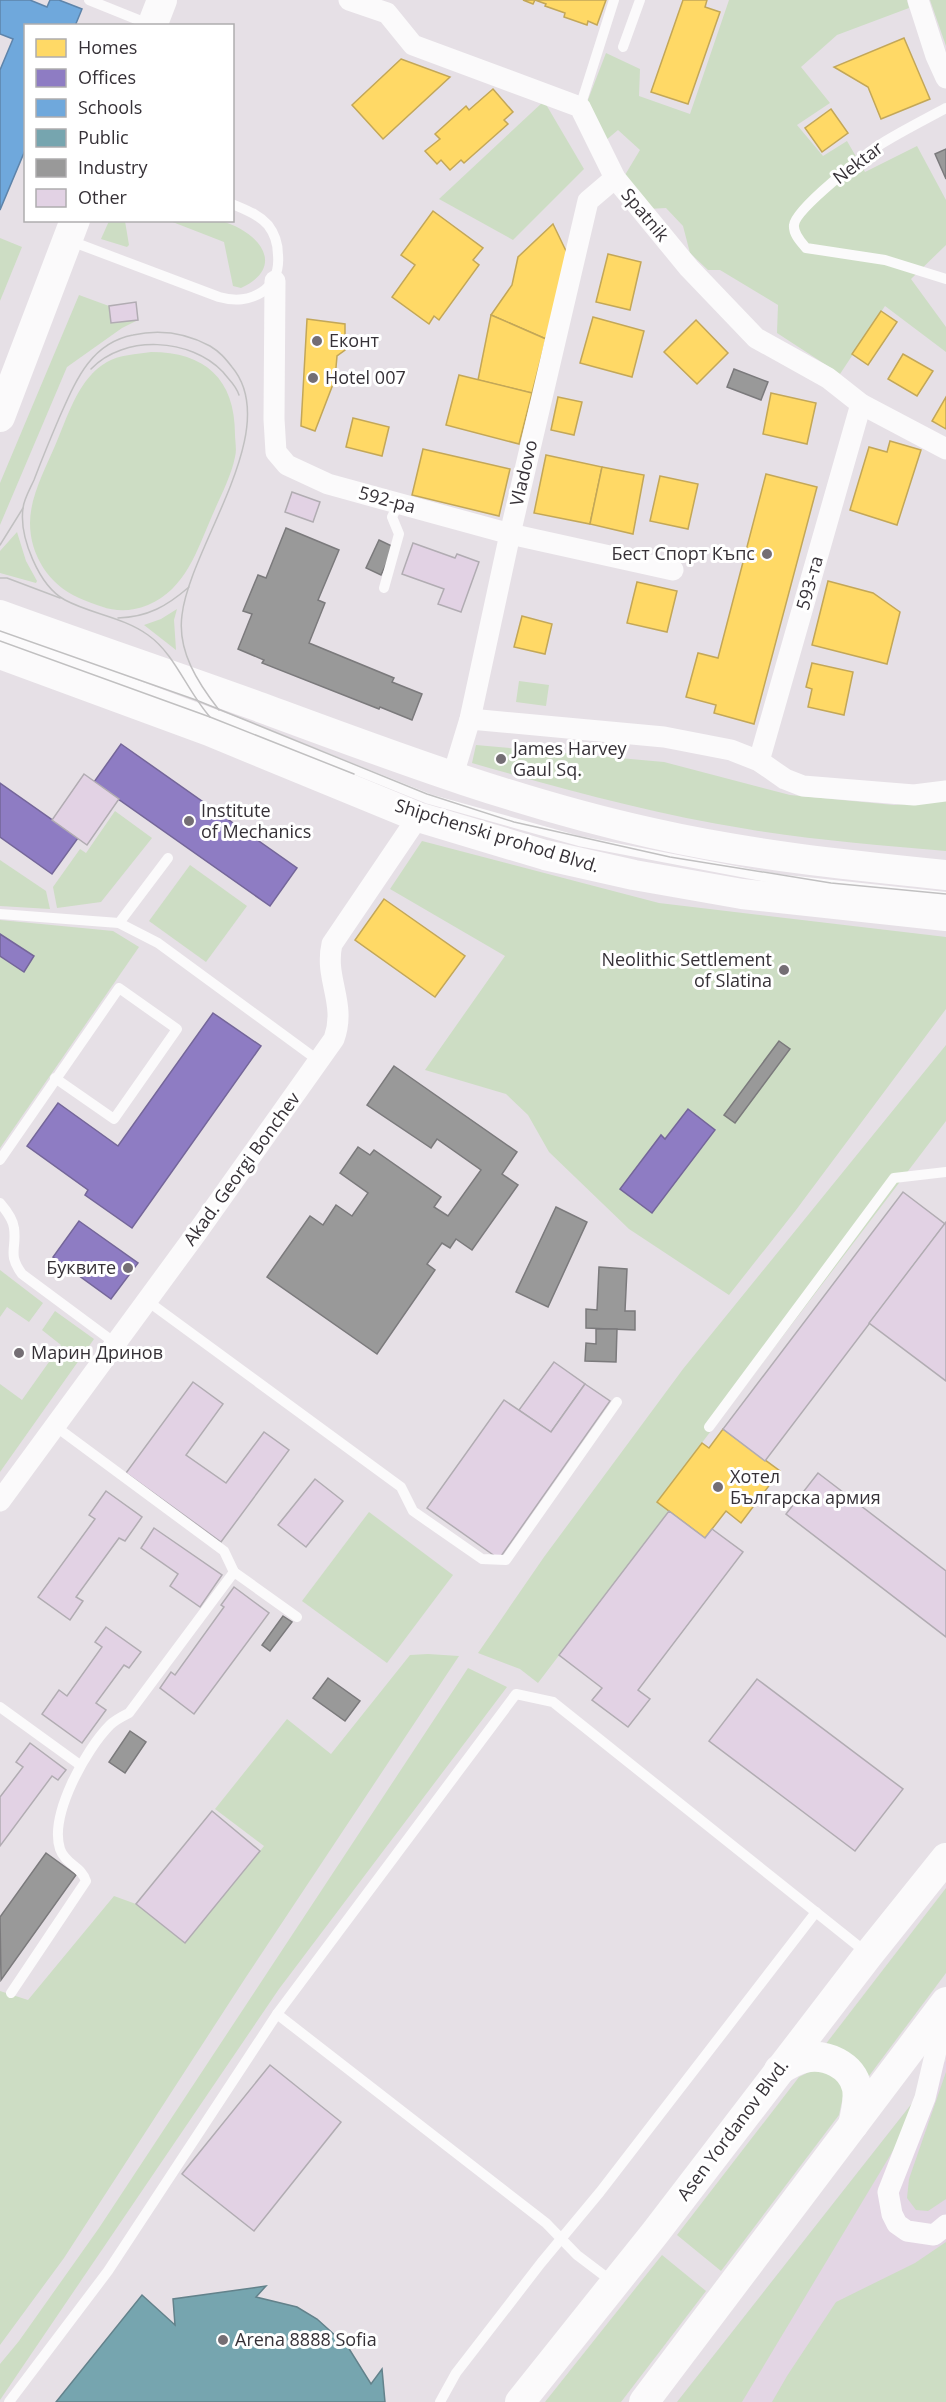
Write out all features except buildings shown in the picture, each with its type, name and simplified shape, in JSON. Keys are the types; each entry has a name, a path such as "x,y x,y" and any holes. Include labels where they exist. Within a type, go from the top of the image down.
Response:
{"main road":[{"path":"152,24 162,0"},
{"path":"0,417 71,230"},
{"path":"0,615 200,685 452,778 552,808 640,831 742,852 946,875"},
{"name":"Shipchenski prohod Blvd.","path":"0,654 209,731 418,817 546,855 634,875 742,894 946,916"},
{"name":"Asen Yordanov Blvd.","path":"520,2402 868,1954 946,1858"},
{"path":"644,2402 853,2125 927,2045 944,2004"},
{"path":"779,2070 811,2057 831,2059 841,2064 848,2070 856,2086 858,2097 853,2125"}],"street":[{"path":"349,0 389,7 413,45 580,107"},
{"path":"918,0 936,56 946,78"},
{"name":"Spatnik","path":"580,107 615,178 689,268 756,338 828,378 861,404 946,449"},
{"name":"Vladovo","path":"452,778 470,719 510,534 588,201 615,178"},
{"name":"592-ра","path":"275,280 274,419 276,452 287,465 318,480 510,534 673,570"},
{"name":"593-та","path":"759,761 861,404"},
{"path":"470,719 664,737 731,750 759,761 785,779 803,786 914,795 946,791"},
{"name":"Akad. Georgi Bonchev","path":"0,1501 334,1039 339,1024 339,1007 328,961 332,944 418,817"},
{"path":"927,2045 925,2098 888,2192 892,2214 897,2224 907,2231 934,2235 946,2225"}],"lane":[{"path":"90,0 150,24"},
{"path":"580,107 614,0"},
{"path":"623,47 640,0"},
{"name":"Nektar","path":"946,108 879,145 810,201 796,217 793,226 797,237 806,248 885,260 946,279"},
{"path":"71,230 231,301 249,299 266,291 275,280 279,264 278,243 270,227 255,213 234,205"},
{"path":"384,588 399,534 392,517 399,503"},
{"path":"0,634 254,729 429,799 579,841 777,879 946,897"},
{"path":"119,923 168,858"},
{"path":"0,914 119,923 158,943 319,1061"},
{"path":"0,1160 55,1078 119,988 177,1029 114,1119 55,1078"},
{"path":"709,1427 894,1178 946,1172"},
{"path":"0,1203 9,1213 14,1228 12,1252 14,1264 22,1274 115,1342"},
{"path":"146,1300 401,1487 413,1511 483,1559 506,1560 617,1402"},
{"path":"55,1426 224,1551 234,1572 297,1617"},
{"path":"11,1993 86,1881 84,1874 67,1861 60,1849 59,1829 66,1796 80,1765 111,1724 129,1713 234,1572"},
{"path":"9,2402 108,2271 277,2014 516,1694 553,1702 868,1954"},
{"path":"0,1707 80,1765"},
{"path":"440,2402 456,2373 606,2184 816,1912"},
{"path":"277,2014 546,2223 577,2255 614,2283"}],"shaded area":[{"path":"946,2060 946,2402 677,2402"}],"green space":[{"path":"729,0 907,0 909,8 837,35 801,67 830,103 797,125 823,156 847,141 865,172 917,146 946,200 946,245 911,279 946,327 946,352 885,306 840,374 777,333 778,305 720,270 708,270 690,253 683,226 666,208 648,209 622,180 640,150 618,130 605,141 586,105 606,53 640,69 639,96 690,114"},
{"path":"930,0 946,0 946,46"},
{"path":"544,101 584,169 513,240 439,199"},
{"path":"109,222 125,222 129,245 127,247 101,239"},
{"path":"173,222 224,222 246,233 256,241 263,250 265,260 263,270 255,279 241,288 233,286 224,242"},
{"path":"0,238 22,247 0,301"},
{"path":"79,295 109,306 111,323 138,320 122,328 67,367 0,525 0,483"},
{"path":"151,352 170,353 201,363 223,384 234,415 236,454 228,479 201,542 181,579 161,598 148,605 129,610 112,609 79,598 50,577 43,568 33,546 31,512 40,481 71,408 89,377 111,360"},
{"path":"17,532 36,583 0,573 0,551"},
{"path":"177,609 174,620 176,650 144,625 161,619"},
{"path":"519,681 549,685 546,706 516,702"},
{"path":"476,745 664,762 790,795 894,805 946,800 946,851 772,833 643,808 472,763"},
{"path":"115,811 152,838 101,902 57,908 53,887 80,849 86,853"},
{"path":"422,841 659,903 946,937 946,1009 796,1210 729,1295 629,1229 549,1152 528,1115 506,1094 425,1070 505,956 390,889"},
{"path":"0,860 46,891 50,909 0,906"},
{"path":"190,865 247,906 206,962 149,921"},
{"path":"0,920 113,931 139,947 0,1148"},
{"path":"946,1045 946,1121 657,1502 669,1511 538,1683 520,1669 478,1653 544,1557 683,1369"},
{"path":"0,1270 43,1303 29,1322 7,1307 0,1317"},
{"path":"55,1311 94,1339 0,1472 0,1384 22,1400 61,1345 42,1330"},
{"path":"369,1512 453,1575 387,1663 302,1601"},
{"path":"410,1655 459,1656 246,1977 64,2258 0,2345 0,1991 28,2000 114,1896 136,1904 185,1943 264,1846 215,1809 287,1719 331,1754"},
{"path":"468,1668 507,1687 279,1989 0,2400 0,2364 19,2341 99,2228"},
{"path":"946,1888 946,1973 866,2080 825,2045"},
{"path":"815,2069 835,2074 844,2092 839,2115 721,2271 677,2235 799,2077"},
{"path":"946,2072 946,2199 928,2211 916,2210 907,2198 909,2179"},
{"path":"913,2102 897,2144 742,2402 677,2402"},
{"path":"946,2242 946,2402 772,2402 836,2302 915,2263"},
{"path":"662,2255 706,2291 621,2402 545,2402"}],"tram line":[{"path":"210,717 166,652 148,635 128,624 75,605 56,593 39,572 24,533 25,501 72,389 87,365 106,346 118,339 133,335 153,332 173,333 210,346 232,367 245,393 247,422 241,455 189,587 182,615 181,628 186,654 197,678 219,710"},
{"path":"91,369 105,358 121,350 157,345 176,347 194,352 209,361 223,372 239,395"},
{"path":"0,545 23,508"},
{"path":"0,578 7,578 60,598"},
{"path":"118,618 148,613 173,600 189,587"},
{"path":"0,631 196,700 427,794 514,822 670,857 831,883 946,894"},
{"path":"0,641 210,717 354,774"}],"place":[{"name":"Еконт","path":"317,341"},
{"name":"Hotel 007","path":"313,378"},
{"name":"Бест Спорт Къпс","path":"767,554"},
{"name":"James Harvey Gaul Sq.","path":"501,759"},
{"name":"Institute of Mechanics","path":"189,821"},
{"name":"Neolithic Settlement of Slatina","path":"784,970"},
{"name":"Буквите","path":"128,1268"},
{"name":"Марин Дринов","path":"19,1353"},
{"name":"Хотел Българска армия","path":"718,1487"},
{"name":"Arena 8888 Sofia","path":"223,2340"}]}
